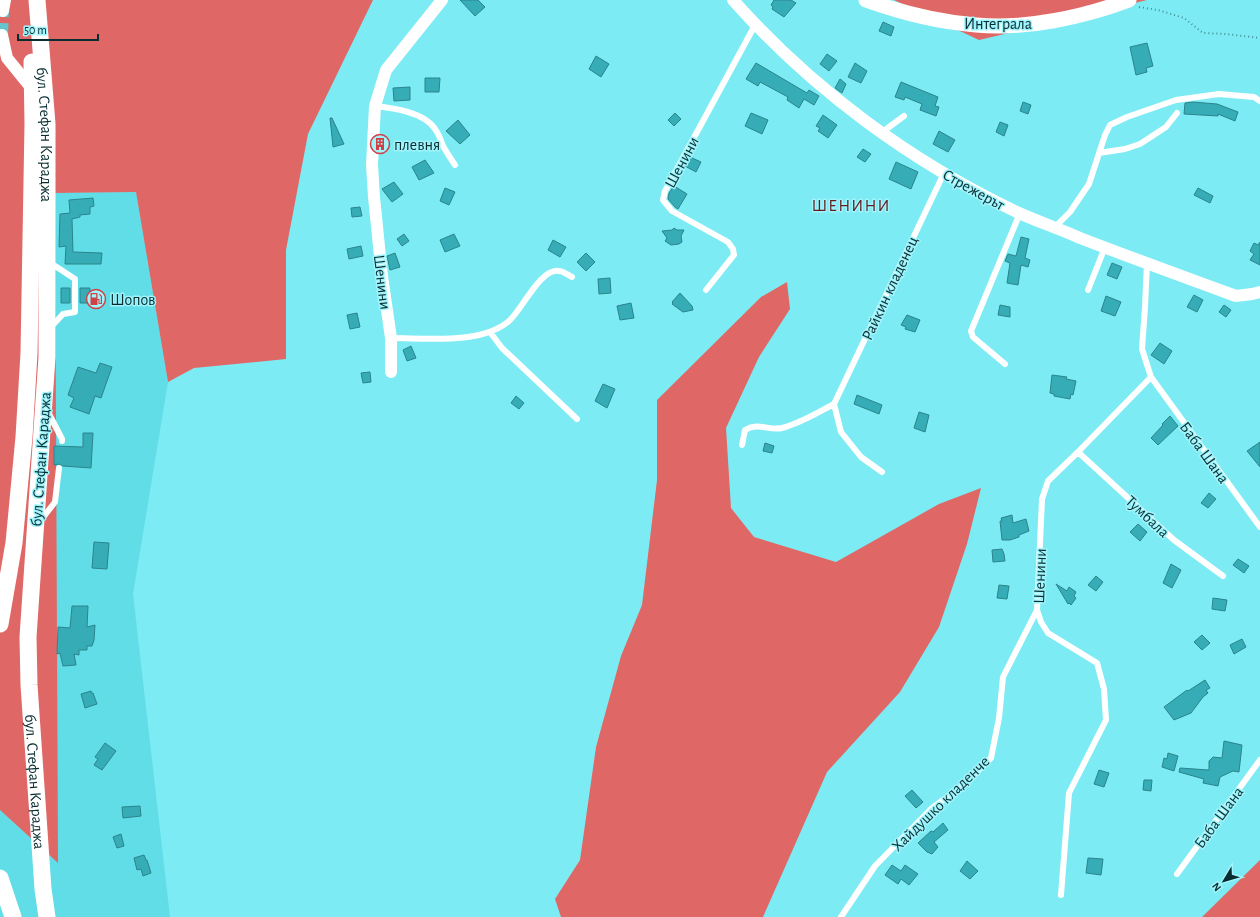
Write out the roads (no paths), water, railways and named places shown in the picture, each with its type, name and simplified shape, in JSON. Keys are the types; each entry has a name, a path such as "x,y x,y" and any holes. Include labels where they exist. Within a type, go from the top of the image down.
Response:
{"main road":[{"name":"бул. Стефан Караджа","path":"0,624 14,543 24,437 29,353 33,124 31,0"},
{"name":"бул. Стефан Караджа","path":"38,0 47,124 47,357 31,574 28,638 29,686 43,889 47,917"},
{"path":"9,573 31,574"},
{"path":"0,878 13,917"}],"street":[{"name":"Шенини","path":"391,372 391,338 382,276 372,165 375,106 386,70 442,0"},
{"name":"Стрежерът","path":"733,0 755,25 824,88 881,133 944,173 985,196 1054,228 1236,296 1260,292"},
{"name":"Интеграла","path":"866,0 896,10 934,19 977,26 1024,25 1134,3"},
{"path":"2,35 7,58 32,90"}],"lane":[{"name":"Шенини","path":"706,290 734,255 733,249 728,242 672,211 663,200 665,191 755,25"},
{"path":"1054,228 1070,212 1090,184 1105,135 1110,125 1127,117 1176,100 1219,94 1254,97 1260,101"},
{"path":"375,106 414,114 427,121 435,128 444,148 455,165"},
{"path":"1099,153 1125,149 1140,144 1166,128 1177,112"},
{"path":"881,133 904,116"},
{"name":"Райкин кладенец","path":"834,404 944,173"},
{"path":"1005,364 973,337 971,331 1020,213"},
{"path":"1088,290 1105,247"},
{"path":"47,260 74,279 76,312 63,314 47,330"},
{"path":"1147,263 1146,307 1142,349 1151,377"},
{"path":"391,338 468,338 490,332 509,321 543,276 551,271 559,271 572,277"},
{"path":"490,332 502,348 577,419"},
{"name":"Шенини","path":"1061,895 1069,793 1106,720 1104,688 1097,664 1048,633 1041,622 1037,610 1042,500 1044,489 1048,481 1151,377"},
{"name":"Баба Шана","path":"1151,377 1260,527"},
{"path":"44,403 62,441"},
{"path":"742,446 745,430 750,427 756,426 780,429 806,420 834,404 841,432 861,457 882,472"},
{"name":"Тумбала","path":"1078,452 1174,540 1223,576"},
{"path":"35,528 55,502 59,468"},
{"name":"Хайдушко кладенче","path":"841,917 875,866 931,808 963,785 991,758 999,718 1003,677 1037,610"},
{"name":"Баба Шана","path":"1177,874 1260,760"}],"tunnel":[{"path":"2,35 3,11"}],"place":[{"name":"плевня","path":"380,144"},
{"name":"Шопов","path":"96,299"}],"district":[{"name":"ШЕНИНИ","path":"851,205"}]}
